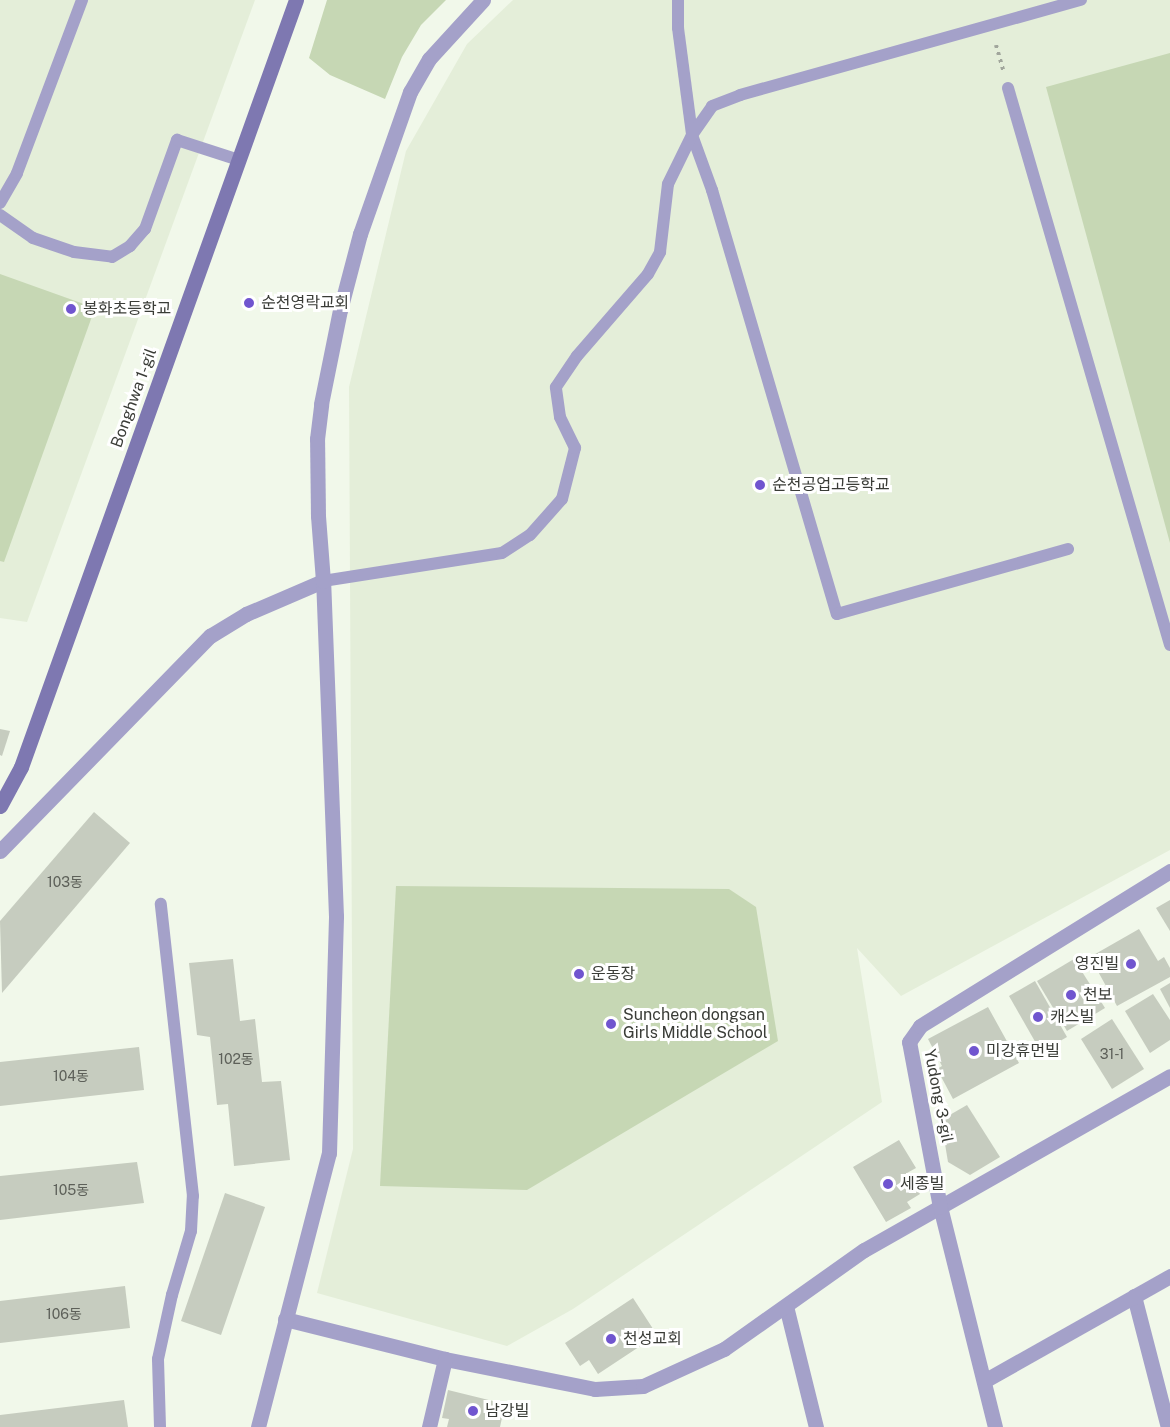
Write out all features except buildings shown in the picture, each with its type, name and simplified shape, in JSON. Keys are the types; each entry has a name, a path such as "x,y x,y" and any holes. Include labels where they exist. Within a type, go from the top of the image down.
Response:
{"street":[{"name":"Bonghwa 1-gil","path":"0,806 21,766 296,0"},
{"path":"258,1427 329,1153 336,916 323,580 318,516 317,439 331,352 360,234 410,92 429,58 483,0"},
{"path":"0,851 210,636 246,614 323,580"},
{"name":"Yudong 3-gil","path":"995,1427 940,1207 909,1042 920,1026 1170,871"},
{"path":"285,1319 446,1359 595,1389 643,1386 724,1349 864,1250 1170,1076"},
{"path":"984,1381 1170,1276"},
{"path":"1134,1296 1168,1427"},
{"path":"786,1306 816,1427"},
{"path":"429,1427 446,1359"}],"lane":[{"path":"0,203 17,173 81,0"},
{"path":"678,0 678,28 692,135 712,190 837,614 1068,549"},
{"path":"323,580 502,553 530,535 562,499 575,448 560,417 556,387 577,356 648,274 660,252 668,184 692,135 712,106 740,95 1081,0"},
{"path":"1008,88 1170,645"},
{"path":"0,215 33,238 74,252 112,257 130,246 145,229 177,140 239,160"},
{"path":"160,1427 158,1359 172,1294 191,1231 193,1196 161,904"}],"path":[{"path":"991,25 1008,88"}],"shaded area":[{"name":"봉화초등학교","path":"0,0 255,0 27,622 0,618"},
{"name":"순천공업고등학교","path":"513,0 1170,0 1170,850 901,996 857,948 882,1102 573,1309 507,1346 317,1293 353,1149 349,387 406,151 467,44"}],"green space":[{"path":"327,0 446,0 421,25 402,57 385,99 330,75 309,58"},
{"path":"1170,53 1170,543 1046,87"},
{"path":"0,274 95,308 4,562 0,561"},
{"name":"운동장","path":"396,886 729,889 756,907 778,1041 527,1190 380,1186"}],"place":[{"name":"순천영락교회","path":"249,303"},
{"name":"봉화초등학교","path":"71,309"},
{"name":"순천공업고등학교","path":"760,485"},
{"name":"영진빌","path":"1131,964"},
{"name":"운동장","path":"579,974"},
{"name":"천보","path":"1071,995"},
{"name":"캐스빌","path":"1038,1017"},
{"name":"Suncheon dongsan Girls Middle School","path":"611,1024"},
{"name":"미강휴먼빌","path":"974,1051"},
{"name":"세종빌","path":"888,1184"},
{"name":"천성교회","path":"611,1339"},
{"name":"남강빌","path":"473,1411"}]}
